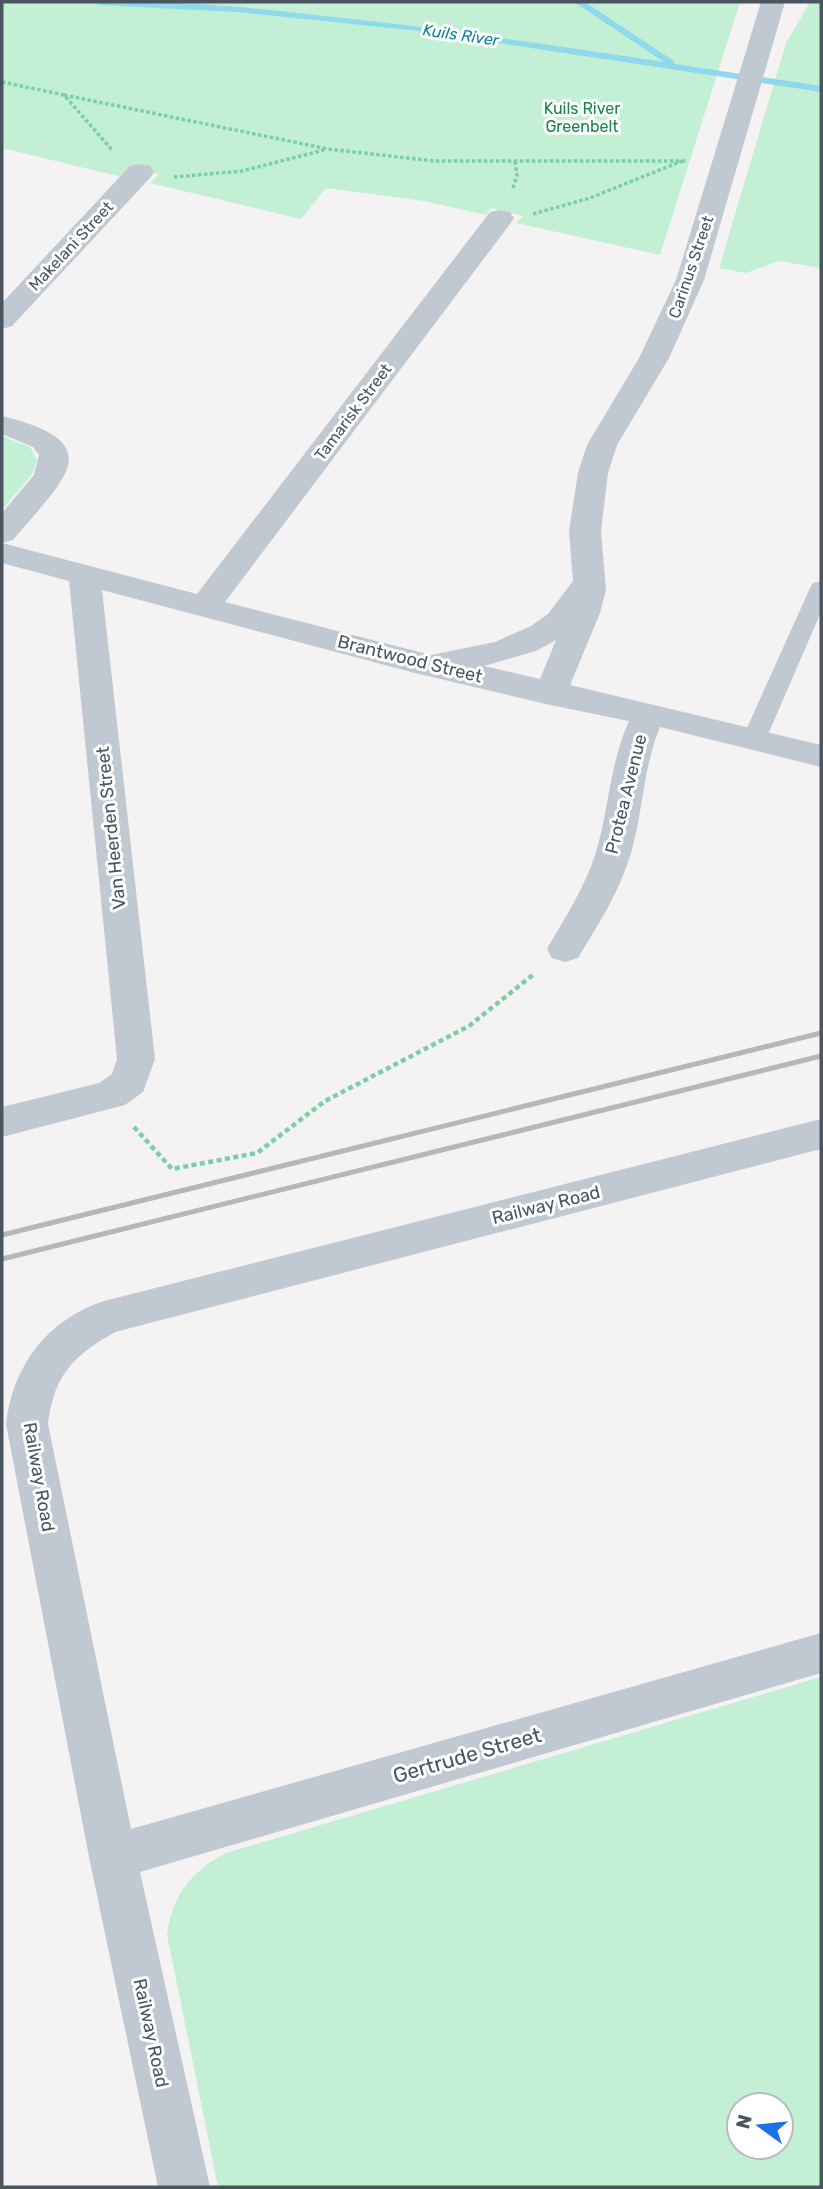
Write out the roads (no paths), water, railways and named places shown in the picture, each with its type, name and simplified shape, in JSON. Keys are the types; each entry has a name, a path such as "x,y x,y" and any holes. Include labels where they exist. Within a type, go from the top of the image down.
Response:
{"street":[{"name":"Carinus Street","path":"411,661 437,662 476,658 512,648 553,626 579,596 585,579 587,502 602,445 674,320 690,280 773,2"},
{"name":"Makelani Street","path":"2,320 141,172"},
{"name":"Tamarisk Street","path":"205,606 500,218"},
{"path":"2,425 38,436 52,448 55,457 54,468 48,478 2,533"},
{"name":"Brantwood Street","path":"2,553 411,661 821,756"},
{"name":"Carinus Street","path":"550,694 584,613 590,590 586,562"},
{"name":"Van Heerden Street","path":"2,1122 120,1088 136,1059 84,574"},
{"name":"Protea Avenue","path":"565,949 587,913 614,851 636,739 649,714"},
{"name":"Railway Road","path":"184,2187 113,1857 27,1424 28,1401 36,1378 58,1349 84,1328 104,1318 821,1134"},
{"name":"Gertrude Street","path":"113,1857 821,1653"}],"lane":[{"path":"754,739 821,588"}],"waterway":[{"name":"Kuils River","path":"99,2 236,9 419,28 821,89"},
{"path":"579,2 671,63"}],"railway":[{"path":"2,1235 821,1033"},
{"path":"2,1259 821,1056"}],"park label":[{"name":"Kuils River Greenbelt","path":"582,117"}]}
